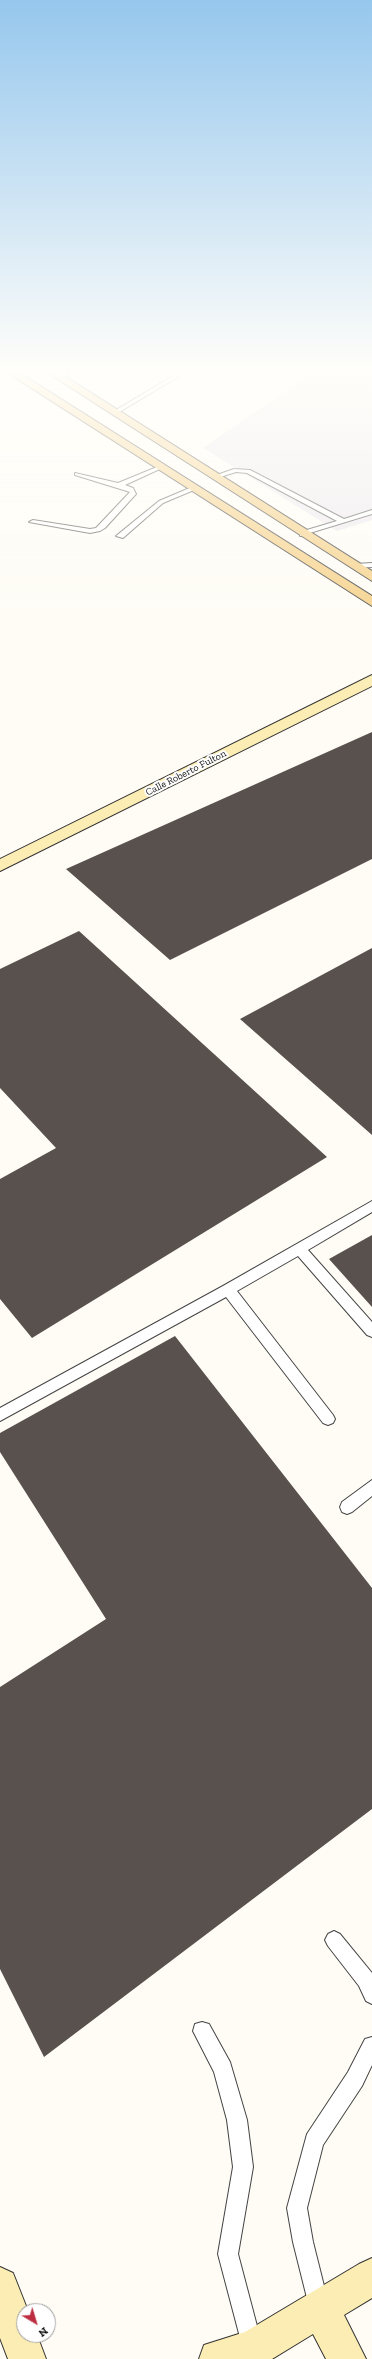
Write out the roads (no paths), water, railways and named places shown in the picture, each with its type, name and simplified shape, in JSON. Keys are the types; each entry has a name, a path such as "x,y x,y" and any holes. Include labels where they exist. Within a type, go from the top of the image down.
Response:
{"main road":[{"path":"175,478 372,602"},
{"path":"216,478 372,577"},
{"name":"Calle Roberto Fulton","path":"0,866 372,680"},
{"path":"218,2359 256,2354 320,2310 372,2277"},
{"path":"0,2286 27,2359"},
{"path":"320,2310 347,2359"}],"lane":[{"path":"33,522 90,531 98,530 103,527 133,494 133,492 130,489 120,485 93,478"},
{"path":"120,485 136,478"},
{"path":"261,478 343,521"},
{"path":"120,536 161,502 192,489"},
{"path":"303,534 372,512"},
{"path":"355,566 372,564"},
{"path":"0,1415 228,1290 372,1206"},
{"path":"299,1248 372,1332"},
{"path":"228,1290 328,1419"},
{"path":"347,1507 372,1487"},
{"path":"334,1940 366,1980 372,1995"},
{"path":"202,2031 223,2068 237,2120 243,2167 228,2254 256,2354"},
{"path":"320,2310 303,2242 297,2208 314,2141 355,2079 372,2046"}]}
